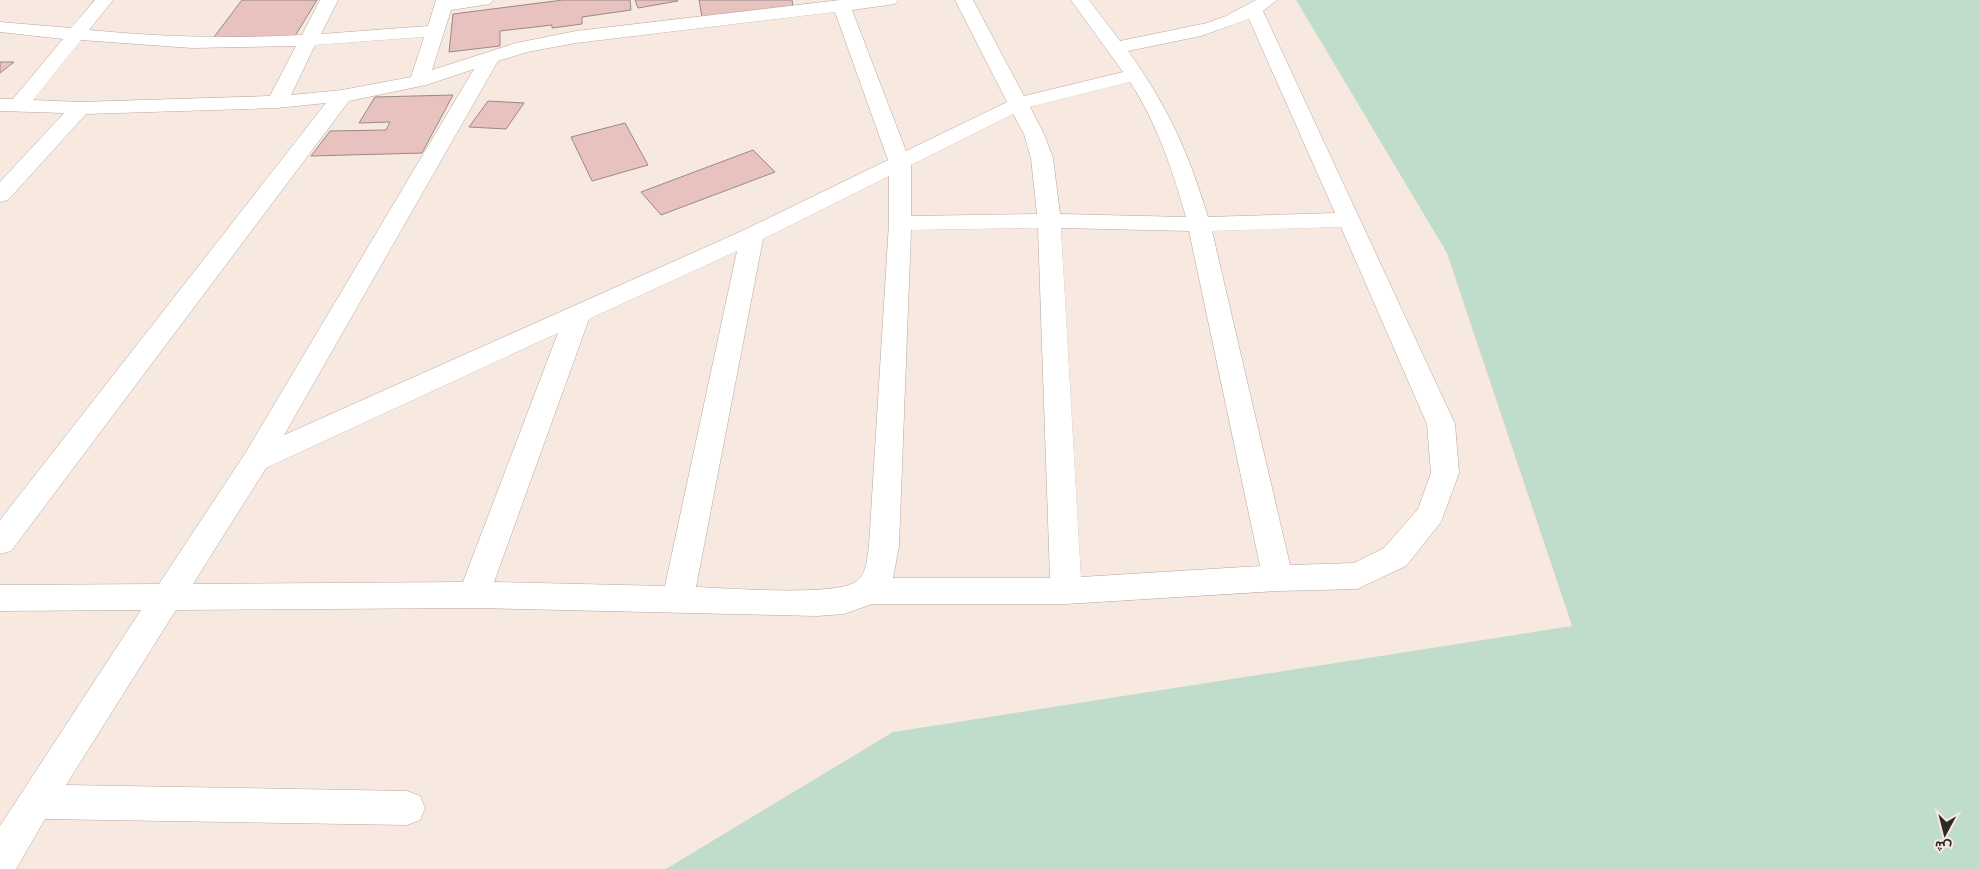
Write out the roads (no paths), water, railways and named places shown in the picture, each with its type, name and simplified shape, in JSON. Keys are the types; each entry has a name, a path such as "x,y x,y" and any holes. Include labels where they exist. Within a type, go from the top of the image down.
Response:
{"street":[{"path":"9,105 77,33 104,0"},
{"path":"277,102 329,0"},
{"path":"418,81 444,3 484,0"},
{"path":"9,105 80,108 277,102 342,96 418,81 523,47 576,37 889,0"},
{"path":"964,0 1034,134 1042,158 1049,221 1066,591"},
{"path":"1080,0 1133,74 1157,112 1174,146 1216,293 1278,578"},
{"path":"840,5 900,163 900,223 884,546 878,577 869,591"},
{"path":"0,598 474,595 817,603 850,601 869,591 1066,591 1278,578 1357,576 1395,557 1432,514 1445,473 1441,424 1348,220 1261,5 1215,28 1115,48"},
{"path":"0,28 188,42 309,40 435,31"},
{"path":"0,860 35,802 256,460 491,57"},
{"path":"256,460 752,235 1018,104 1133,74"},
{"path":"0,542 342,96"},
{"path":"0,196 80,108"},
{"path":"900,223 1049,221 1197,224 1348,220"},
{"path":"678,600 752,235"},
{"path":"474,595 578,314"},
{"path":"35,802 407,808"}]}
